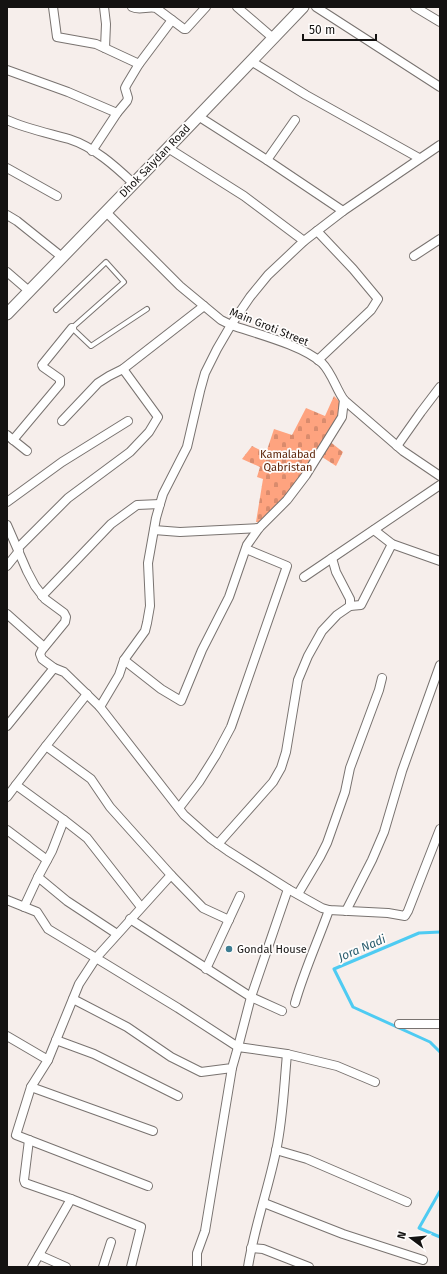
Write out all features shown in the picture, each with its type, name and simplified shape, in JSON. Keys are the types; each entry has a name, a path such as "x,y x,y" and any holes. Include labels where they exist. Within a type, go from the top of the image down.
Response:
{"main road":[{"name":"Dhok Saiydan Road","path":"7,314 303,7"}],"street":[{"path":"52,7 57,37 96,44 139,64"},
{"path":"104,7 106,24 105,48"},
{"path":"132,7 156,8 186,29 206,7"},
{"path":"238,7 274,38"},
{"path":"316,7 440,87"},
{"path":"415,7 440,22"},
{"path":"92,151 117,113 127,101 128,98 125,88 139,64 172,20"},
{"path":"251,61 306,95 419,158"},
{"path":"7,70 68,92 117,113"},
{"path":"198,116 268,160 343,211"},
{"path":"7,120 22,127 71,140 92,151 118,169 133,184"},
{"path":"268,160 295,120"},
{"path":"100,707 119,675 124,660 145,631 150,606 148,563 160,504 163,494 187,447 205,373 231,325 250,297 268,275 304,240 343,211 440,145"},
{"path":"168,148 244,196 304,240"},
{"path":"7,168 57,196"},
{"name":"Main Groti Street","path":"106,212 180,286 221,320 296,348 322,363 330,373 338,392 344,400 397,446 440,476"},
{"path":"7,215 62,257"},
{"path":"317,231 353,269 378,299 371,310 318,360"},
{"path":"414,256 440,239"},
{"path":"7,272 29,291"},
{"path":"62,421 98,383 123,369 204,306"},
{"path":"27,451 10,438 60,384 60,379 42,365 72,328"},
{"path":"7,566 18,550 68,498 130,452 149,432 158,417 123,369"},
{"path":"397,446 440,387"},
{"path":"124,660 161,689 181,701 202,650 229,597 246,549 259,528 287,500 306,475 342,417 344,400"},
{"path":"7,502 62,462 128,421"},
{"path":"304,577 440,485"},
{"path":"42,596 111,524 137,505 160,504"},
{"path":"7,525 35,586 42,596 64,613 66,617 65,622 44,647 40,654 42,659 54,668 64,672 100,707 184,815 218,844 288,889 329,910 388,913 405,916 407,915 440,830"},
{"path":"154,530 180,532 259,528"},
{"path":"374,530 392,544 440,561"},
{"path":"218,844 273,782 278,772 286,752 298,680 308,656 322,631 337,614 350,606 361,605 392,544"},
{"path":"179,808 199,782 231,727 287,566 246,549"},
{"path":"332,558 336,572 350,599 350,606"},
{"path":"7,614 44,647"},
{"path":"346,911 372,860 384,832 402,771 440,665"},
{"path":"7,726 54,668"},
{"path":"298,894 327,842 345,792 350,768 382,678"},
{"path":"7,797 87,694"},
{"path":"46,746 91,779 110,807 203,908 229,920"},
{"path":"16,784 87,838 142,907"},
{"path":"24,907 52,851 64,820"},
{"path":"7,830 47,860"},
{"path":"148,1186 16,1135 31,1087 48,1060 79,984 96,958 171,875"},
{"path":"38,877 67,900 117,934"},
{"path":"197,1267 197,1253 205,1231 232,1068 251,997 288,889"},
{"path":"206,969 240,896"},
{"path":"7,900 37,912 48,929 178,1008 238,1047 287,1054 337,1066 375,1082"},
{"path":"295,1003 301,982 329,910"},
{"path":"130,919 251,997 282,1011"},
{"path":"73,999 127,1027 171,1057 201,1072 232,1068"},
{"path":"399,1024 440,1024"},
{"path":"7,1036 48,1060"},
{"path":"56,1040 94,1054 178,1096"},
{"path":"248,1267 251,1248 264,1203 276,1150 287,1054"},
{"path":"31,1087 153,1131"},
{"path":"29,1140 24,1180 25,1183 71,1199 142,1227 131,1267"},
{"path":"276,1150 307,1159 407,1202"},
{"path":"32,1267 71,1199"},
{"path":"264,1203 343,1234 423,1260"},
{"path":"103,1267 111,1242"},
{"path":"251,1248 263,1249 309,1267"},
{"path":"39,1255 66,1267"}],"lane":[{"path":"56,310 106,262 124,282 72,328 92,346 147,309"}],"green space":[{"name":"Kamalabad Qabristan","path":"334,396 343,405 329,441 343,452 336,466 319,455 282,511 263,522 256,522 263,479 257,477 260,467 242,459 252,446 266,453 274,429 292,435 306,408 325,416"}],"waterway":[{"name":"Jora Nadi","path":"440,932 419,933 334,969 353,1007 430,1042 440,1052"},
{"name":"Jora Nadi","path":"440,1191 419,1228 440,1237"}],"place":[{"name":"Gondal House","path":"229,949"}]}
